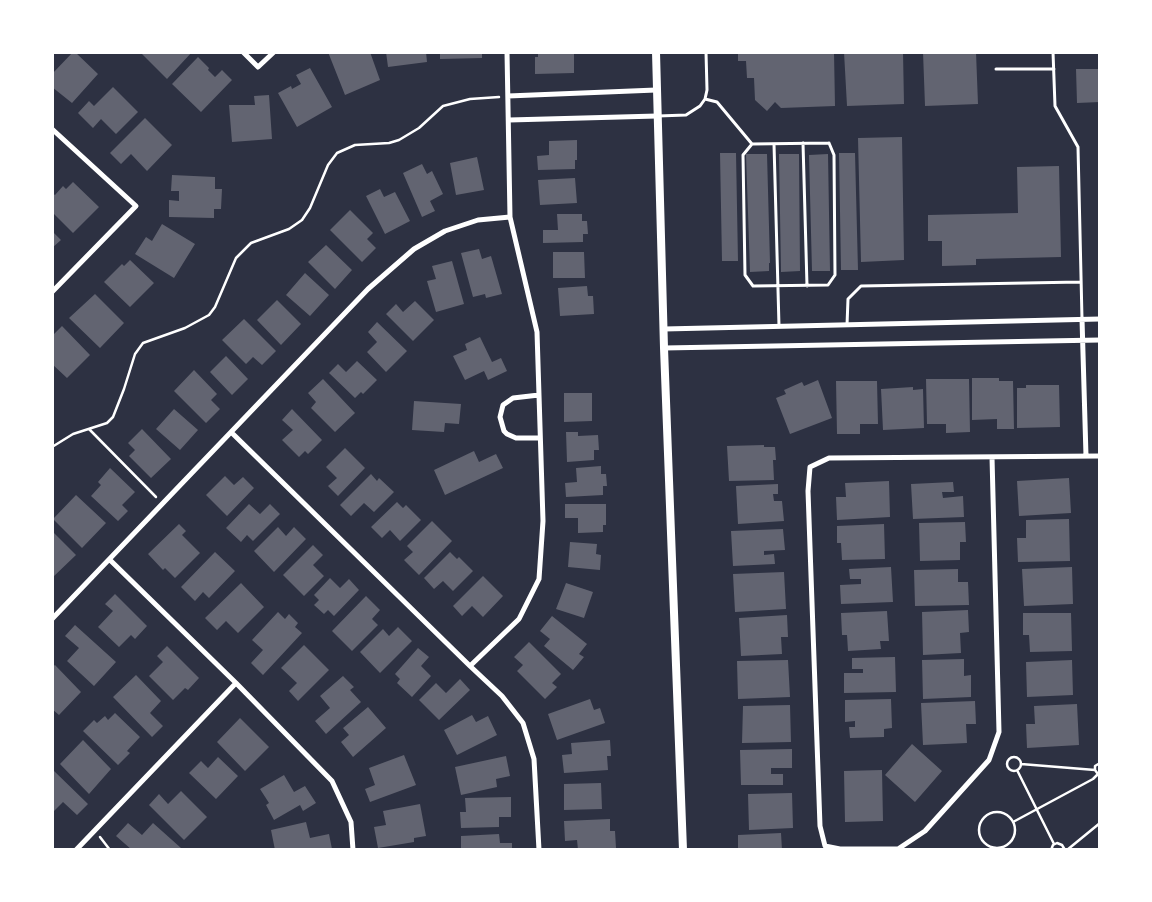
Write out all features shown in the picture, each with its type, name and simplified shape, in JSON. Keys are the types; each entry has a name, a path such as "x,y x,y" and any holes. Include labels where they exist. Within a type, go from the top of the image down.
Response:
{"street":[{"path":"243,52 258,67 274,52"},
{"path":"470,666 519,619 539,579 543,521 537,332 510,217 507,52"},
{"path":"656,52 664,348 684,850"},
{"path":"508,96 656,90"},
{"path":"509,120 657,116"},
{"path":"52,129 136,206 52,292"},
{"path":"52,619 368,289 414,249 445,231 478,220 510,217"},
{"path":"1082,319 1086,456"},
{"path":"664,329 1100,319"},
{"path":"664,348 1100,340"},
{"path":"539,395 513,398 503,404 500,417 504,431 507,434 516,438 540,438"},
{"path":"232,433 502,696 523,723 534,759 539,850"},
{"path":"992,457 999,732 989,760 925,831 898,849 840,849 824,846 820,826 808,491 810,467 830,458 1100,456"},
{"path":"110,560 236,683 332,781 351,822 353,850"},
{"path":"76,850 236,683"}],"lane":[{"path":"657,116 686,114 694,111 705,99 707,90 706,52"},
{"path":"1053,52 1055,106 1078,147 1082,319"},
{"path":"996,69 1054,69"},
{"path":"705,99 717,102 752,144"},
{"path":"803,143 807,286"},
{"path":"829,143 834,155 835,275 828,285 753,286 745,275 743,155 752,144 829,143"},
{"path":"774,144 778,327"},
{"path":"848,325 848,299 862,286 1080,282"}],"path":[{"path":"52,447 72,434 107,423 113,417 135,354 143,342 185,328 209,315 215,308 236,258 252,243 289,229 302,220 310,208 328,165 337,153 356,145 389,143 399,140 419,128 443,106 470,99 508,96"},
{"path":"89,429 163,504"},
{"path":"1012,757 1020,760 1017,770 1008,768 1008,760 1012,757"},
{"path":"1095,770 1096,766 1100,763"},
{"path":"1020,764 1095,770"},
{"path":"1017,770 1054,844"},
{"path":"1013,822 1093,780 1098,776 1095,770"},
{"path":"991,813 1002,813 1013,822 1014,837 1006,846 1001,848 989,847 981,838 979,826 991,813"},
{"path":"1054,844 1060,844 1066,850 1100,823"},
{"path":"93,831 110,850"},
{"path":"1051,850 1054,844"}],"building":[{"path":"73,52 98,74 72,103 52,87 52,74"},
{"path":"140,52 192,52 167,79"},
{"path":"328,52 370,52 380,80 345,95"},
{"path":"386,52 426,52 427,62 388,67"},
{"path":"440,52 482,52 482,58 440,59"},
{"path":"538,52 574,52 574,73 535,74 535,57 538,57"},
{"path":"738,52 834,52 835,106 781,108 775,102 767,111 755,100 754,78 747,78 746,61 738,61"},
{"path":"844,52 903,52 904,104 847,106"},
{"path":"923,52 976,52 978,104 925,106"},
{"path":"198,57 215,77 222,70 232,80 201,112 172,84"},
{"path":"310,68 332,107 297,127 278,93 291,86 292,89 301,84 296,75"},
{"path":"1076,69 1100,69 1100,102 1077,103"},
{"path":"113,87 138,112 116,134 101,119 93,128 78,113 89,101 94,106"},
{"path":"269,95 272,139 232,142 229,105 255,105 254,96"},
{"path":"145,118 172,145 147,171 131,154 121,164 110,153"},
{"path":"902,137 904,260 861,262 858,138"},
{"path":"577,140 575,169 538,170 537,156 549,155 549,141"},
{"path":"720,153 736,153 738,261 722,261"},
{"path":"839,153 855,153 858,270 841,270"},
{"path":"746,154 767,154 769,271 750,272"},
{"path":"779,154 799,154 800,271 781,272"},
{"path":"828,154 830,271 812,271 809,155"},
{"path":"477,157 484,190 456,195 450,163"},
{"path":"422,164 427,174 432,171 443,194 430,201 435,211 422,217 403,173"},
{"path":"1059,166 1061,257 976,259 976,265 942,266 942,241 928,241 928,215 1018,213 1017,167"},
{"path":"172,175 215,177 215,189 222,189 221,209 214,209 214,218 169,217 169,200 179,201 179,191 171,191"},
{"path":"575,178 577,203 540,205 538,180"},
{"path":"73,182 99,207 73,233 52,212 52,193 55,195 63,186 66,189"},
{"path":"380,189 384,197 395,192 410,221 385,234 366,196"},
{"path":"350,210 373,233 367,239 376,248 362,262 330,230"},
{"path":"557,214 582,214 582,221 587,221 588,234 583,234 583,242 543,243 543,230 558,230"},
{"path":"162,224 195,244 174,278 135,254 146,237 152,241"},
{"path":"52,231 61,240 52,248"},
{"path":"326,245 352,270 335,289 308,262"},
{"path":"479,249 482,259 491,256 502,294 486,298 485,294 473,297 461,253"},
{"path":"553,252 584,252 585,278 553,278"},
{"path":"130,260 154,283 130,307 104,282 122,264 124,266"},
{"path":"452,261 464,304 436,312 427,281 436,279 432,266"},
{"path":"305,273 329,295 310,316 286,295"},
{"path":"587,286 588,296 593,296 594,314 560,316 558,288"},
{"path":"95,294 124,323 100,348 69,318"},
{"path":"277,300 301,324 281,345 257,320"},
{"path":"415,301 434,320 413,341 386,314 396,304 403,312"},
{"path":"244,319 276,351 262,365 253,357 246,364 222,340"},
{"path":"377,322 407,351 386,372 367,352 377,342 368,332"},
{"path":"62,326 90,355 67,378 52,364 52,336"},
{"path":"480,337 492,362 501,358 507,371 488,380 484,371 465,380 453,356 467,350 465,344"},
{"path":"226,356 248,379 232,395 210,372"},
{"path":"357,361 377,380 363,394 361,392 355,398 329,373 338,364 346,372"},
{"path":"194,370 217,394 211,400 220,409 206,423 174,391"},
{"path":"972,378 999,378 999,381 1013,381 1014,429 997,429 997,419 972,420"},
{"path":"323,379 355,413 335,432 311,408 316,402 308,393"},
{"path":"926,379 969,379 970,432 946,433 946,424 927,424"},
{"path":"818,380 832,418 790,434 776,398 786,394 784,390 802,382 804,386"},
{"path":"836,381 877,381 878,424 860,424 860,434 837,434"},
{"path":"1026,385 1059,385 1060,427 1017,428 1017,388 1026,388"},
{"path":"913,387 913,390 923,389 924,428 883,430 881,389"},
{"path":"564,393 592,393 592,421 564,422"},
{"path":"414,401 461,404 459,424 445,423 444,432 412,430"},
{"path":"174,409 198,430 180,450 156,429"},
{"path":"292,409 322,440 308,454 305,451 299,457 282,440 293,430 282,420"},
{"path":"142,429 171,459 151,478 129,456 135,450 128,443"},
{"path":"566,432 578,432 578,436 598,435 599,450 594,450 594,460 567,462"},
{"path":"764,445 764,447 775,447 776,460 773,460 774,480 729,481 727,446"},
{"path":"345,448 365,468 338,496 328,486 337,478 326,467"},
{"path":"474,451 479,462 496,454 503,468 445,495 434,470"},
{"path":"601,466 601,474 606,474 607,486 603,486 603,495 566,497 565,483 577,482 576,468"},
{"path":"110,468 135,492 122,505 128,511 118,521 91,496 101,485 98,482"},
{"path":"371,474 377,481 379,478 394,492 374,512 364,503 351,516 340,505"},
{"path":"225,476 234,485 243,477 254,488 227,516 206,495"},
{"path":"1069,478 1071,513 1019,516 1017,481"},
{"path":"889,481 890,517 837,520 836,497 846,497 845,483"},
{"path":"953,482 954,492 942,492 943,498 963,496 964,517 913,519 911,484"},
{"path":"778,484 778,494 773,494 774,501 782,501 784,521 738,524 736,486"},
{"path":"76,495 106,523 82,548 53,519"},
{"path":"397,502 403,508 406,505 421,520 400,541 390,530 382,538 371,527"},
{"path":"249,504 260,514 270,504 280,514 253,541 247,535 241,542 226,528"},
{"path":"565,504 606,504 606,525 603,525 603,532 578,533 578,518 565,518"},
{"path":"1069,519 1070,561 1018,562 1017,538 1026,538 1026,520"},
{"path":"432,521 452,541 419,575 404,560 413,552 407,546"},
{"path":"965,522 966,542 960,542 960,560 920,561 919,523"},
{"path":"179,524 186,531 182,535 200,553 175,578 165,568 163,570 148,554"},
{"path":"884,524 885,559 842,560 841,543 837,543 837,526"},
{"path":"278,527 286,536 294,527 306,539 274,572 254,551"},
{"path":"783,529 785,550 764,551 764,555 774,554 775,564 733,566 731,531"},
{"path":"52,531 76,555 52,578"},
{"path":"570,542 597,544 596,554 601,555 600,570 568,567"},
{"path":"313,545 323,555 313,565 324,576 304,596 283,575"},
{"path":"215,552 235,571 209,598 203,592 195,601 181,587"},
{"path":"450,552 457,559 459,557 473,571 453,591 443,581 434,589 424,578"},
{"path":"891,567 893,602 841,604 840,585 861,584 861,579 850,579 849,569"},
{"path":"1072,567 1073,604 1024,606 1022,569"},
{"path":"958,569 958,582 968,582 969,605 915,606 914,570"},
{"path":"784,572 786,609 735,612 733,574"},
{"path":"483,576 503,596 483,617 472,606 462,616 453,606"},
{"path":"330,578 340,588 349,579 359,590 334,616 328,610 324,614 314,605 319,600 314,595"},
{"path":"241,583 264,607 238,633 226,621 217,630 205,618"},
{"path":"566,583 593,592 584,618 556,609"},
{"path":"115,594 147,626 135,639 131,635 119,647 98,627 113,611 105,604"},
{"path":"366,596 380,610 372,619 378,625 352,651 332,631"},
{"path":"968,610 969,632 960,633 961,653 923,655 922,612"},
{"path":"887,611 889,641 880,641 881,649 848,651 847,635 842,635 841,613"},
{"path":"278,612 285,619 289,614 298,623 295,627 302,633 263,675 251,663 263,650 252,640"},
{"path":"1023,613 1071,613 1072,651 1030,652 1029,635 1023,635"},
{"path":"787,615 788,637 781,637 782,654 741,656 739,618"},
{"path":"552,616 587,644 579,654 584,657 573,670 544,646 550,639 540,631"},
{"path":"75,625 116,662 94,686 67,661 79,648 65,636"},
{"path":"398,627 412,641 380,673 360,652 383,629 389,636"},
{"path":"529,642 561,674 552,683 557,687 545,699 517,671 523,665 514,657"},
{"path":"304,645 329,670 298,701 289,691 297,683 281,668"},
{"path":"167,646 199,678 188,690 185,688 173,700 149,676 163,662 157,656"},
{"path":"418,648 429,657 421,666 431,676 412,697 397,683 400,679 395,674"},
{"path":"895,657 896,692 844,693 844,673 863,673 863,669 852,669 852,658"},
{"path":"964,659 964,676 971,675 971,697 923,699 922,660"},
{"path":"788,660 790,697 738,699 737,661"},
{"path":"1072,660 1073,695 1027,697 1026,662"},
{"path":"55,665 81,692 59,715 52,709 52,667"},
{"path":"136,675 161,701 150,713 163,726 152,737 113,697"},
{"path":"343,676 354,687 350,690 361,702 326,734 315,721 330,708 320,696"},
{"path":"460,679 470,690 439,720 419,700 436,683 446,693"},
{"path":"590,699 594,710 600,708 605,723 557,740 548,714"},
{"path":"891,699 892,728 884,729 884,737 850,738 849,727 855,727 855,721 845,722 845,700"},
{"path":"975,701 976,724 966,724 967,743 923,745 921,703"},
{"path":"1077,704 1079,745 1027,748 1026,724 1035,724 1034,706"},
{"path":"790,705 791,742 742,743 743,706"},
{"path":"368,707 386,728 353,757 341,742 349,735 343,728"},
{"path":"115,713 140,737 127,751 130,753 118,765 83,731 94,720 97,723 105,716 108,720"},
{"path":"472,715 476,722 488,716 497,735 457,755 444,730"},
{"path":"240,718 269,747 245,771 217,742"},
{"path":"83,740 111,769 89,794 60,764"},
{"path":"610,740 611,756 607,756 608,770 564,773 562,755 572,754 571,743"},
{"path":"912,744 942,771 915,802 885,775"},
{"path":"792,749 792,768 771,768 771,774 783,774 783,785 741,785 740,750"},
{"path":"404,755 416,785 370,802 365,789 375,785 369,768"},
{"path":"506,756 510,776 496,779 497,787 461,795 455,767"},
{"path":"218,757 238,776 216,799 189,773 201,761 208,768"},
{"path":"52,769 88,804 77,815 63,802 52,813"},
{"path":"882,770 883,821 845,822 844,771"},
{"path":"284,775 294,792 305,786 316,803 303,811 300,805 274,820 266,805 269,803 260,789"},
{"path":"601,783 602,809 564,810 564,784"},
{"path":"181,791 207,817 184,840 149,805 159,794 168,804"},
{"path":"792,793 793,828 749,830 748,794"},
{"path":"511,797 511,817 499,817 499,827 461,828 460,812 466,812 465,798"},
{"path":"420,804 426,836 414,838 414,842 378,848 374,827 386,825 383,811"},
{"path":"610,819 610,831 615,831 616,848 578,850 577,840 565,841 564,821"},
{"path":"306,822 310,838 329,834 332,849 275,850 271,830"},
{"path":"128,823 142,835 153,823 181,848 179,850 132,850 116,836"},
{"path":"781,833 782,850 738,850 738,835"},
{"path":"499,834 500,843 512,843 512,850 461,850 461,836"}]}
